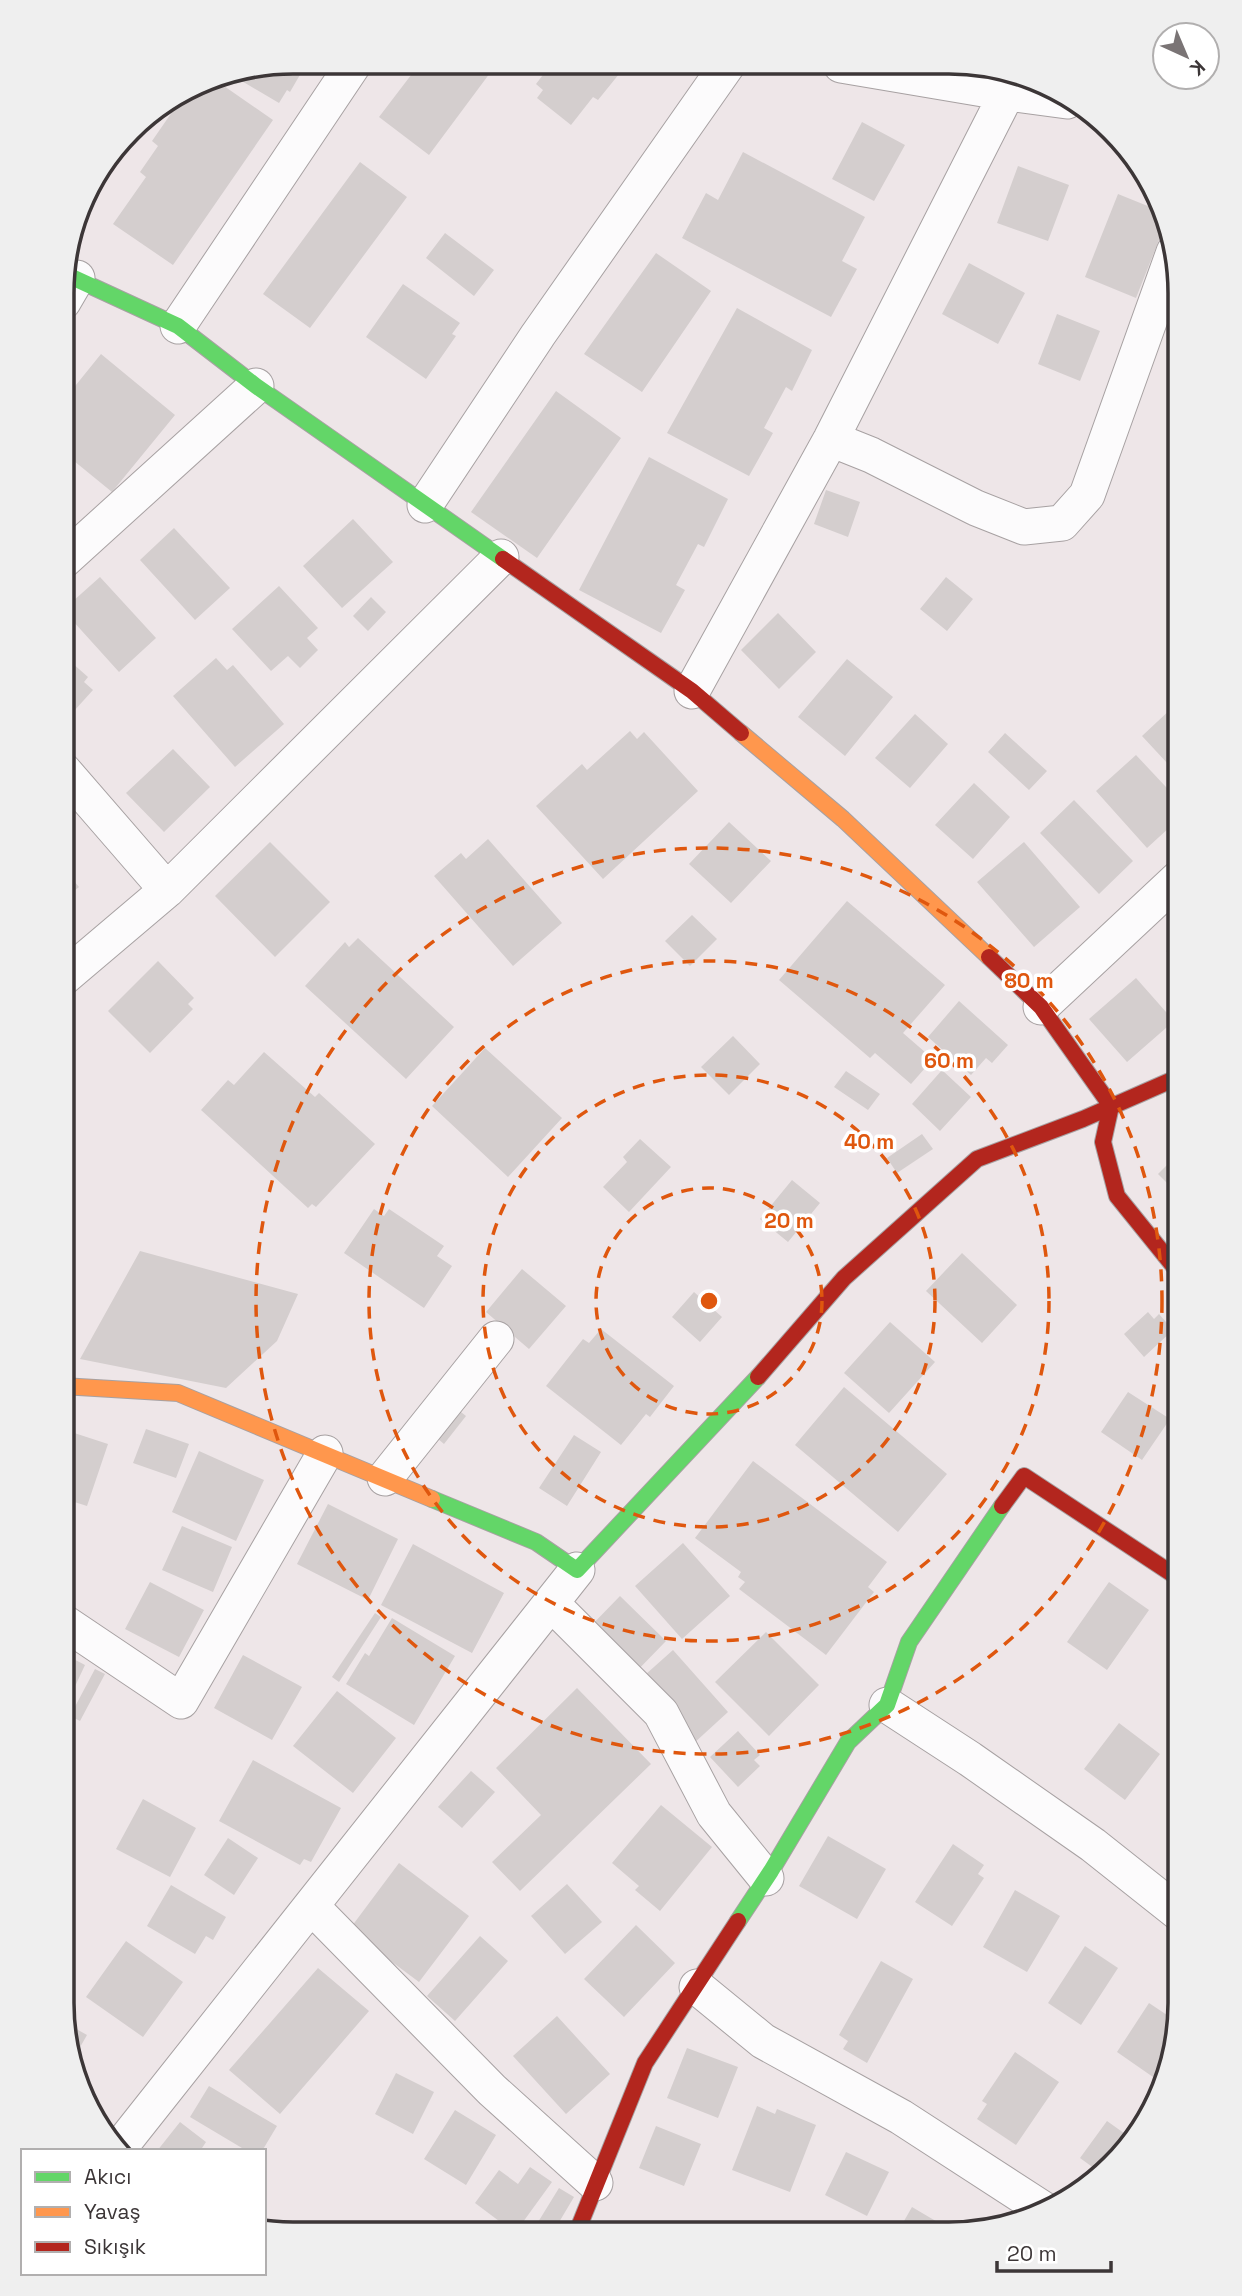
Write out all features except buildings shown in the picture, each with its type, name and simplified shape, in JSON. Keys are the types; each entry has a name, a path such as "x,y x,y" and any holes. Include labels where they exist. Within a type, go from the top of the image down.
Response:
{"street":[{"path":"178,326 347,74"},
{"path":"425,505 538,335 721,74"},
{"path":"894,74 1053,100"},
{"path":"692,691 831,439 1007,93"},
{"path":"831,439 872,455 976,509 1024,527 1062,523 1087,495 1167,271"},
{"path":"74,286 178,326 256,386 692,691 843,819 1041,1007 1111,1106 1103,1142 1117,1196 1168,1259"},
{"path":"74,551 256,386"},
{"path":"74,969 167,890 501,556"},
{"path":"74,783 167,890"},
{"path":"1041,1007 1168,888"},
{"path":"124,2142 577,1570 728,1411 844,1278 977,1159 1168,1082"},
{"path":"385,1478 496,1339"},
{"path":"74,1387 178,1393 536,1542 577,1570"},
{"path":"74,1629 181,1701 326,1453"},
{"path":"580,2222 645,2063 766,1878 848,1742 887,1705 909,1642 986,1527 1024,1476 1168,1571"},
{"path":"551,1603 660,1713 714,1814 766,1878"},
{"path":"887,1705 1082,1837 1168,1905"},
{"path":"312,1907 492,2090 595,2183"},
{"path":"697,1987 763,2041 901,2116 1036,2204"}],"traffic: fast":[{"path":"74,278 178,326 256,386 503,559"},
{"path":"432,1499 536,1542 577,1570 758,1377"},
{"path":"738,1921 848,1742 887,1705 909,1642 1002,1506"}],"traffic: slow":[{"path":"741,733 843,819 989,957"},
{"path":"74,1387 178,1393 432,1499"}],"traffic: jam":[{"path":"503,559 692,691 741,733"},
{"path":"989,957 1041,1007 1111,1106 1103,1142 1117,1196 1168,1259"},
{"path":"758,1377 844,1278 977,1159 1083,1119 1168,1082"},
{"path":"1002,1506 1024,1476 1168,1571"},
{"path":"581,2222 645,2063 738,1921"}]}
